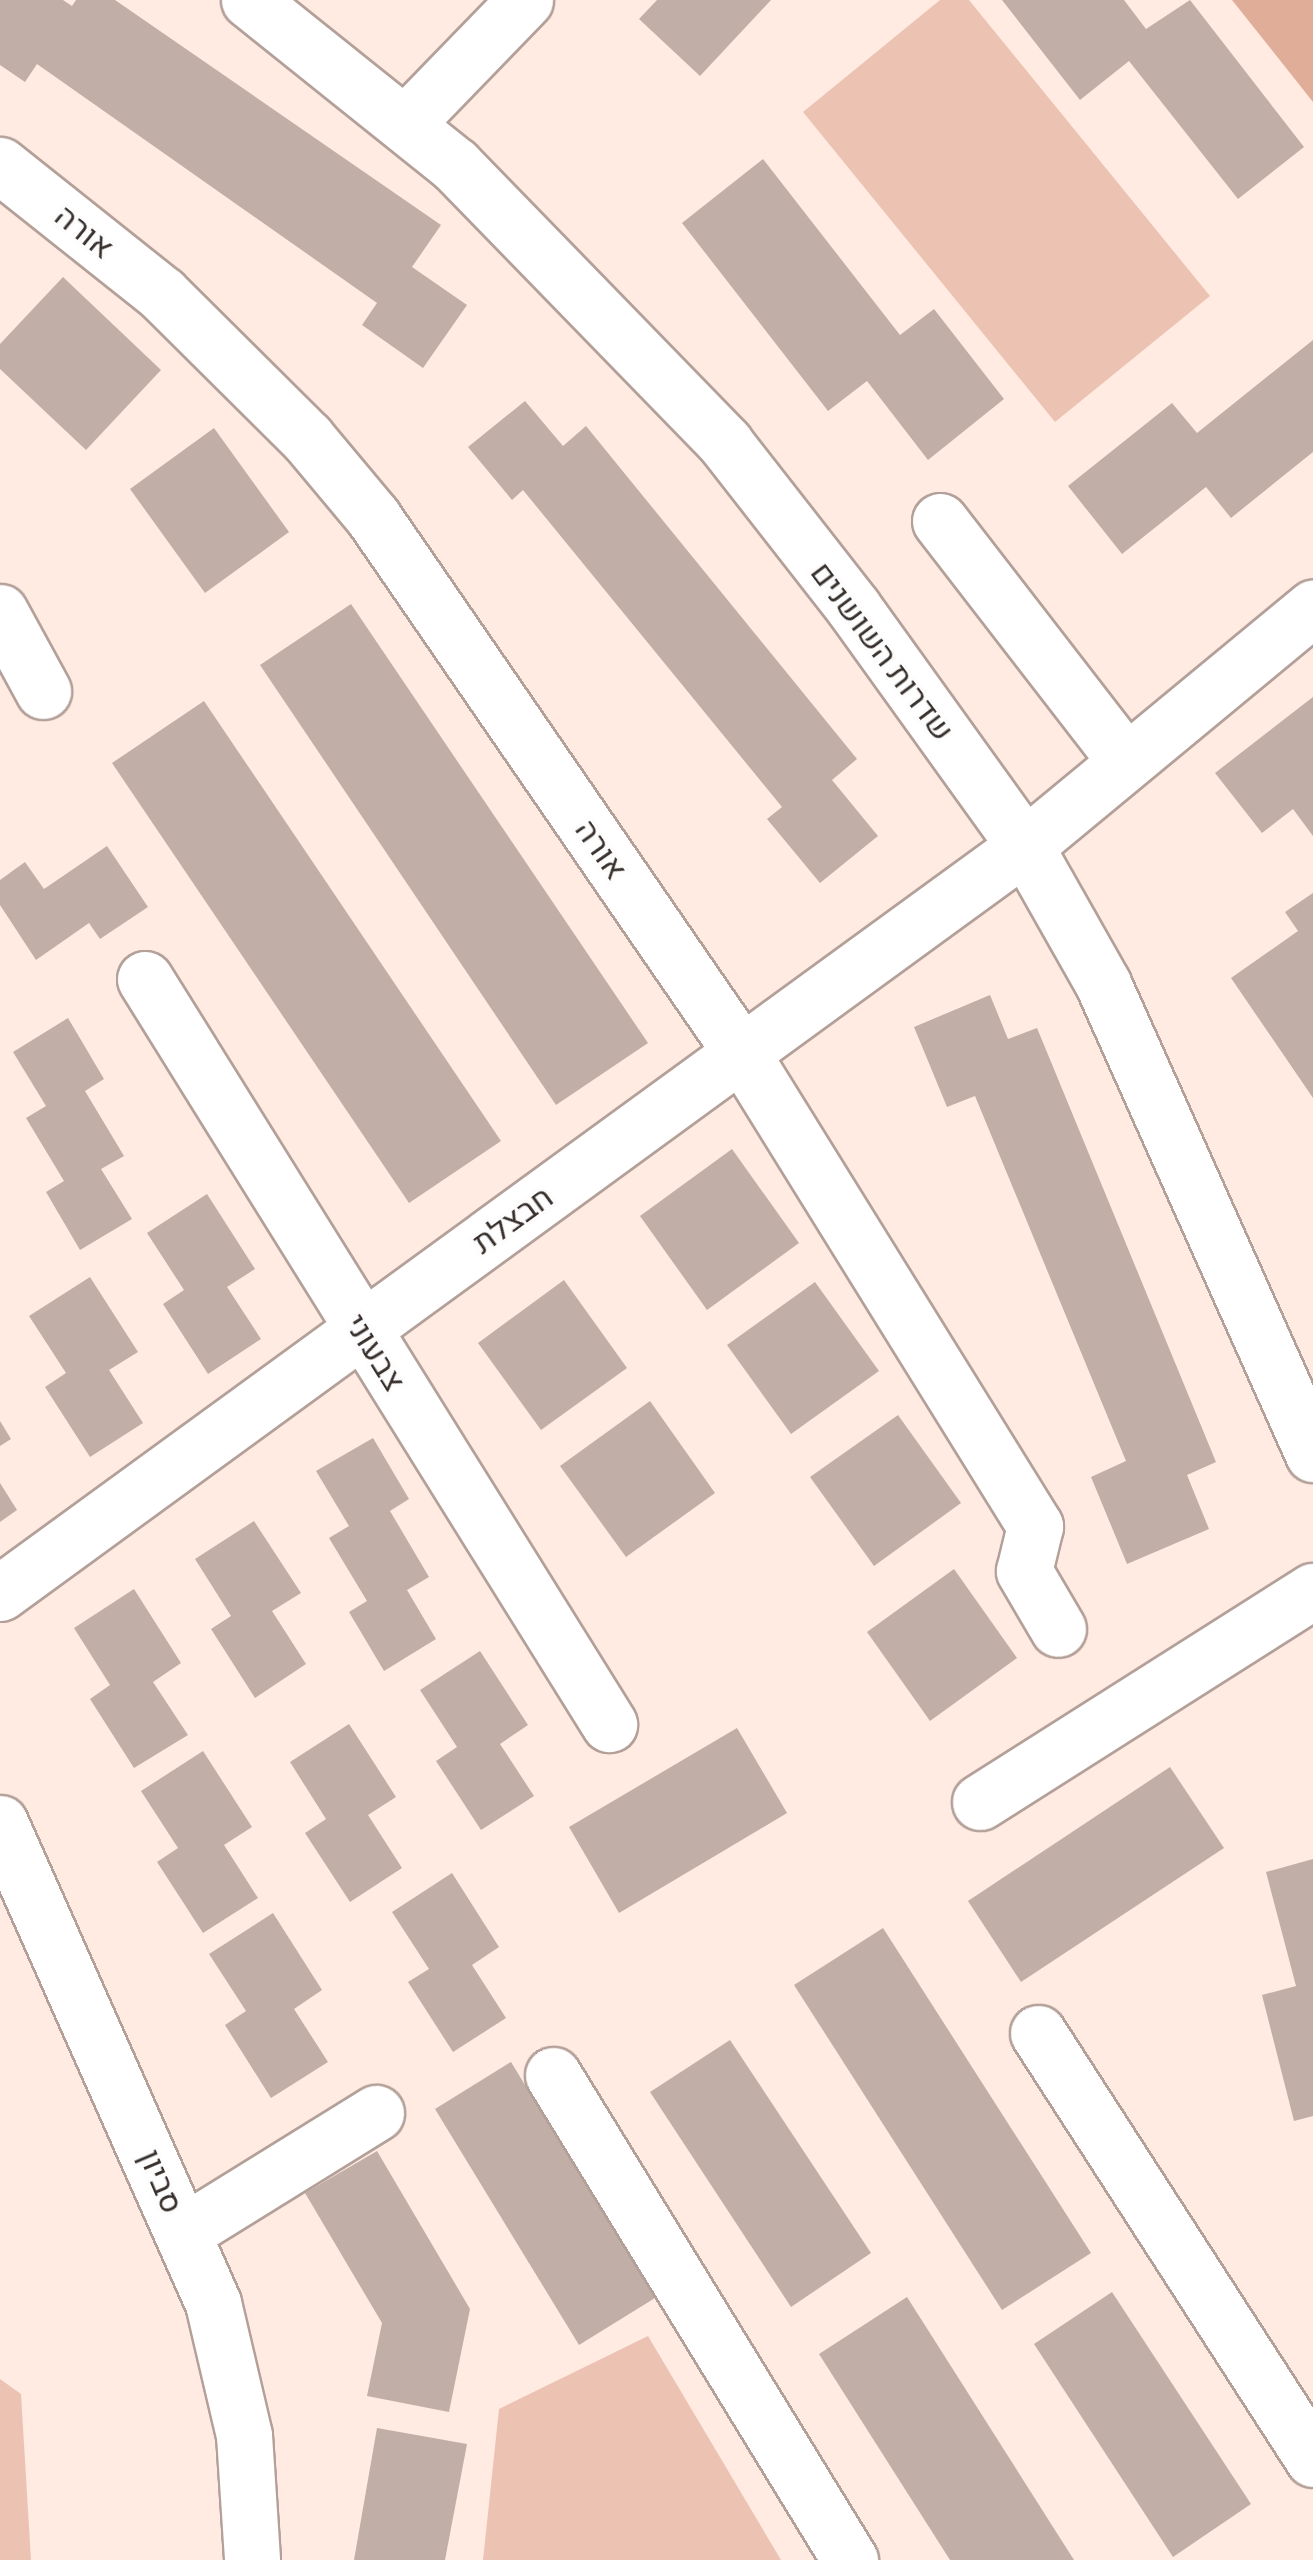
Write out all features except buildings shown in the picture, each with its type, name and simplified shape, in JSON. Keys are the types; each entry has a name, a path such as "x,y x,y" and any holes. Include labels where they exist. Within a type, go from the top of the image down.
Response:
{"street":[{"name":"שדרות השושנים","path":"249,0 468,178 726,444 1025,846 1103,984 1311,1445"},
{"path":"406,124 493,11"},
{"name":"אורה","path":"0,165 191,321 373,516 741,1052 1035,1526 1024,1571 1058,1629"},
{"path":"940,521 1126,762"},
{"name":"חבצלת","path":"0,1593 1025,846 1313,608"},
{"path":"0,612 43,690"},
{"name":"צבעוני","path":"145,979 608,1724"},
{"path":"980,1802 1313,1591"},
{"name":"סביון","path":"0,1822 213,2303 244,2435 252,2560"},
{"path":"1038,2034 1313,2459"},
{"path":"554,2075 850,2560"},
{"path":"184,2232 376,2113"}],"shaded area":[{"path":"940,0 969,0 1210,296 1055,422 803,112"},
{"path":"1232,0 1313,0 1313,102"},
{"path":"648,2336 781,2560 483,2560 499,2409"},
{"path":"0,2379 21,2394 31,2560 0,2560"}]}
